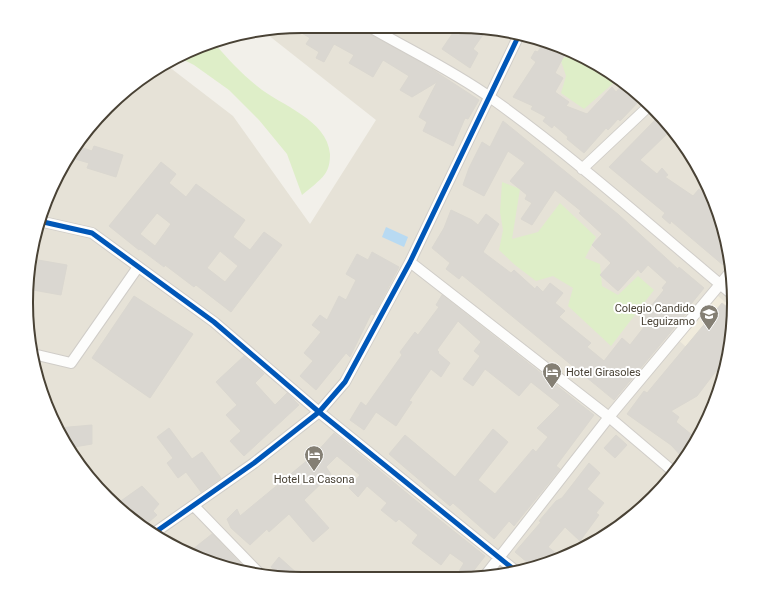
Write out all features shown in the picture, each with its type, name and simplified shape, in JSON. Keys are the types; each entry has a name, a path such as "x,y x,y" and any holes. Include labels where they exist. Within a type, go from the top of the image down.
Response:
{"street":[{"path":"384,33 427,58 490,98 582,169 726,289"},
{"path":"158,530 194,506 319,412 345,382 410,262 517,40"},
{"path":"582,169 645,109"},
{"path":"45,223 92,233 214,322 319,412 510,567"},
{"path":"410,262 609,417 670,469"},
{"path":"38,355 71,362 138,267"},
{"path":"490,570 609,417 726,277"},
{"path":"194,506 254,568"}],"shaded area":[{"path":"302,33 458,33 493,35 544,47 592,69 607,78 635,100 671,138 682,153 699,183 713,216 725,267 727,302 725,338 713,389 691,437 682,452 660,480 622,516 607,527 577,544 544,558 510,567 493,570 458,572 302,572 267,570 233,563 216,558 183,544 153,527 138,516 112,493 89,467 78,452 61,422 47,389 35,338 33,302 35,267 47,216 61,183 78,153 112,112 138,89 170,68 233,116 310,224 376,120 268,35"},
{"name":"Colegio Candido Leguizamo","path":"717,295 727,304 725,338 718,373 678,340"}],"green space":[{"path":"217,47 235,66 257,86 312,122 321,131 327,142 330,154 327,169 320,180 302,195 287,154 259,120 229,90 194,65 185,60"},
{"path":"568,57 577,61 614,83 584,109 561,93 566,76 560,58"},
{"path":"502,182 520,189 512,239 538,232 560,203 596,237 585,258 600,264 602,286 618,295 638,276 654,290 611,346 568,306 573,288 553,276 536,281 515,265 499,250 503,230 500,212"}],"water":[{"path":"386,227 408,237 404,247 382,237"}],"building":[{"path":"302,33 368,33 427,66 479,100 468,119 465,118 453,146 423,131 427,122 419,117 437,82 412,97 400,90 409,76 383,60 373,77 349,63 354,55 334,44 324,62 316,58 319,52 306,44 310,38"},
{"path":"453,33 483,34 473,49 478,53 470,68 442,49"},
{"path":"541,46 564,55 555,73 563,78 555,92 569,102 566,106 587,114 612,87 616,92 620,88 638,102 620,121 618,119 608,130 606,128 584,153 567,139 568,137 554,125 552,128 543,121 546,117 531,109 533,106 513,97 536,62 531,58 535,51 538,52"},
{"path":"655,120 667,134 640,160 657,174 662,168 668,175 665,177 693,196 699,189 703,193 718,233 724,263 723,265 671,221 670,224 662,217 665,213 609,167"},
{"path":"503,121 619,215 678,269 679,267 704,288 687,309 689,310 614,400 462,275 459,279 446,269 450,263 432,248 444,228 451,210 472,220 478,225 486,214 499,224 483,252 511,273 514,270 535,289 537,286 543,292 550,283 563,293 555,303 565,311 559,317 591,343 587,347 604,361 622,338 630,345 648,322 642,317 664,290 662,288 667,282 648,265 641,273 638,269 618,291 600,275 611,263 592,245 602,234 579,213 581,211 555,190 532,225 521,219 532,203 525,199 527,195 510,181 525,163 508,151 484,196 463,185 469,168 482,142 490,147"},
{"path":"94,146 123,155 116,177 87,168 89,163 74,159 82,148 92,151"},
{"path":"161,162 176,174 169,183 186,197 196,184 245,220 233,237 250,250 264,232 282,245 231,312 196,285 194,287 165,265 164,267 140,249 139,250 109,226","holes":["157,213 171,224 155,246 140,234","220,251 238,266 225,282 207,268"]},
{"path":"372,252 399,267 374,315 371,314 350,357 346,353 316,390 300,376 313,361 304,353 321,332 312,325 320,315 327,320 339,296 346,300 356,280 346,274 357,254 368,260"},
{"path":"38,260 67,265 61,295 34,290"},
{"path":"442,295 594,415 556,466 560,469 514,526 509,521 494,539 453,503 450,506 389,454 405,435 455,477 493,429 508,442 478,480 495,494 533,449 536,452 548,437 537,428 560,405 531,382 519,396 485,369 473,386 463,379 480,356 474,351 481,342 458,321 437,350 439,352 438,353 450,363 441,377 431,369 409,401 412,402 396,426 376,412 364,430 350,420 361,402 366,406 402,355 400,352 415,332 418,335 439,307 436,305"},
{"path":"134,296 193,334 150,398 92,358"},
{"path":"722,303 727,307 725,338 718,373 716,371 697,396 671,411 679,417 676,422 692,435 680,455 671,445 627,414 644,391 647,393"},
{"path":"244,356 264,374 255,383 275,405 287,393 299,405 244,456 230,441 241,431 226,415 237,405 216,382"},
{"path":"92,425 92,444 75,447 64,427"},
{"path":"169,428 192,459 202,452 221,478 201,492 186,472 178,478 167,463 173,458 157,437"},
{"path":"334,433 485,556 473,571 459,572 464,563 450,553 441,565 412,543 418,535 399,519 396,522 381,510 387,503 367,486 358,497 349,488 360,475 337,456 326,467 331,474 304,500 329,528 313,542 289,514 269,532 267,529 250,545 231,528 227,519 237,509 240,516 315,454"},
{"path":"616,435 627,445 615,458 604,448"},
{"path":"589,463 600,473 587,489 604,503 596,513 599,515 580,541 565,527 548,547 556,553 528,563 515,552 541,522 539,521 556,501 562,498"},
{"path":"142,486 159,504 153,511 157,515 148,523 121,501"},
{"path":"212,534 242,565 216,558 194,549"},
{"path":"279,557 295,572 275,570 271,567"}],"cycle path":[{"path":"158,530 254,463 319,412 345,382 410,262 517,40"},
{"path":"45,222 92,233 214,322 319,412 511,567"}],"place":[{"name":"Colegio Candido Leguizamo","path":"709,331"},
{"name":"Hotel Girasoles","path":"552,389"},
{"name":"Hotel La Casona","path":"314,472"}]}
